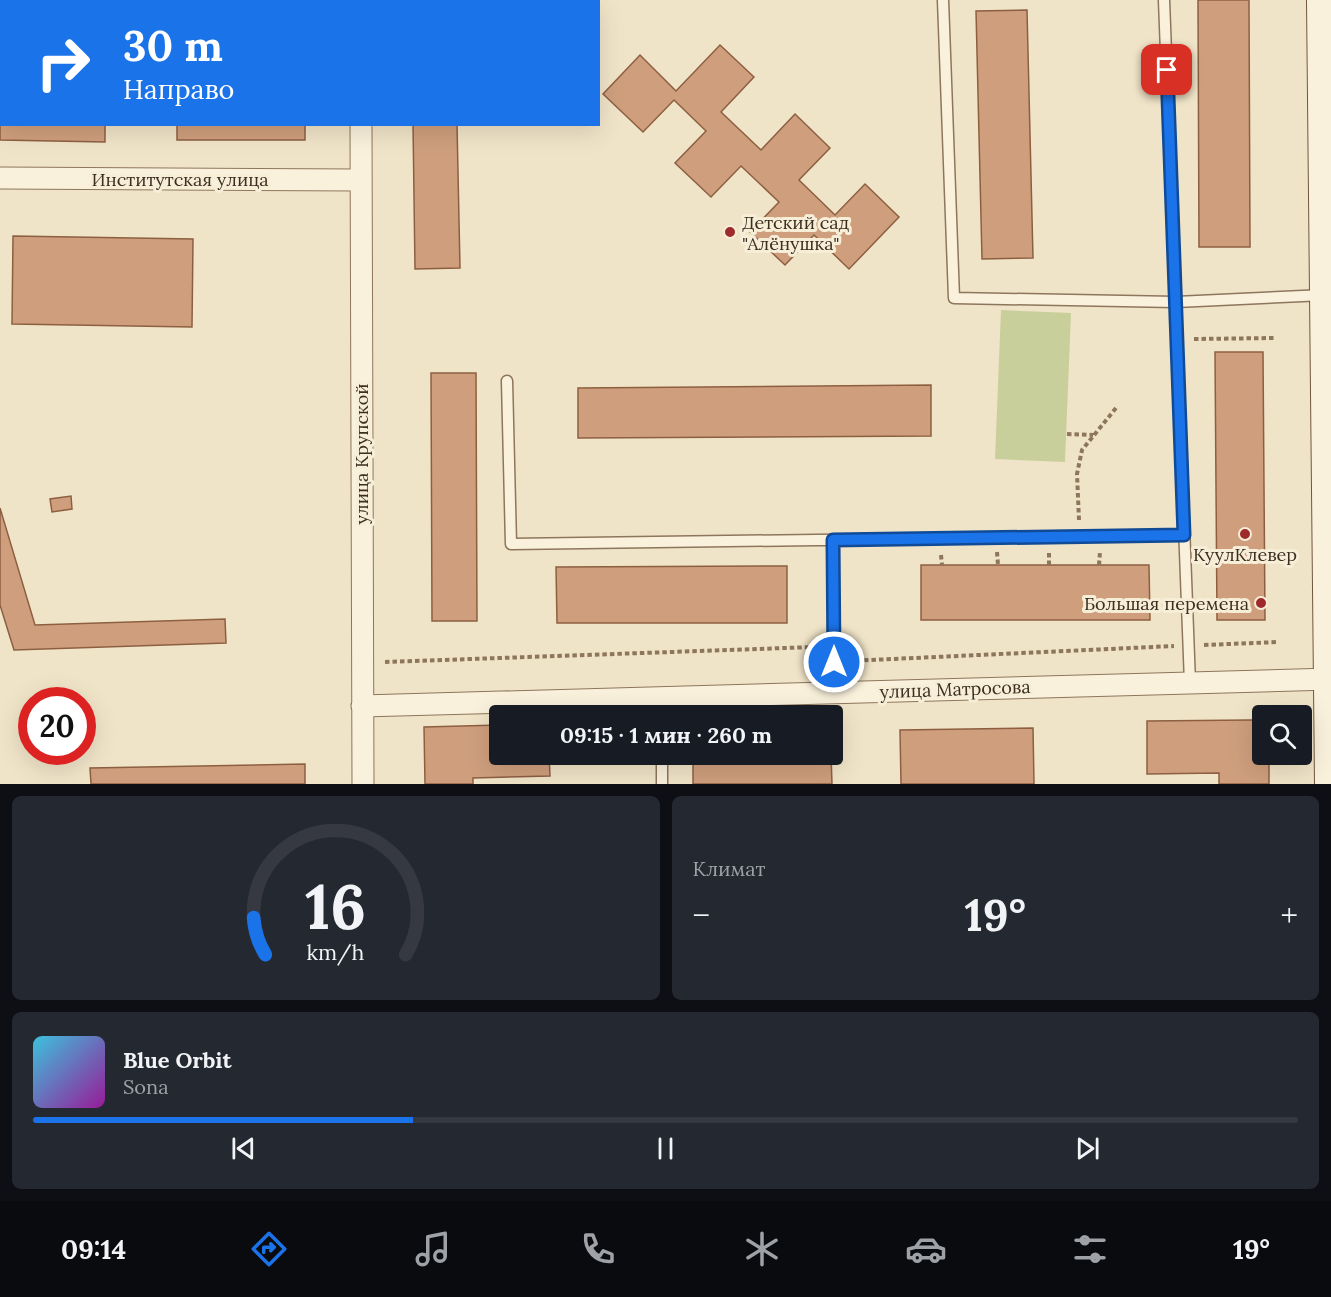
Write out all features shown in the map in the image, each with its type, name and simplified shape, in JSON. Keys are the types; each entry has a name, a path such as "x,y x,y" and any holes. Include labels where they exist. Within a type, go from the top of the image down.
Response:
{"main road":[{"path":"1322,0 1330,784"}],"street":[{"name":"улица Крупской","path":"361,126 363,784"},
{"name":"Институтская улица","path":"0,178 360,180"},
{"name":"улица Матросова","path":"675,705 834,693 1330,679"},
{"name":"улица Матросова","path":"362,706 489,706"}],"lane":[{"path":"944,0 954,298 1176,302 1324,295"},
{"path":"1164,0 1190,683"},
{"path":"507,381 511,544 1184,535"},
{"path":"833,540 834,693"},
{"path":"662,765 662,784"}],"path":[{"path":"1189,339 1275,338"},
{"path":"1079,537 1077,474 1082,450 1116,408"},
{"path":"1066,434 1094,435"},
{"path":"1202,645 1278,642"},
{"path":"386,662 814,647 834,662 1189,646"}],"green space":[{"path":"1001,310 1071,313 1065,462 995,459"}],"building":[{"path":"1198,0 1249,0 1250,247 1199,247"},
{"path":"1027,10 1033,258 982,259 976,11"},
{"path":"720,45 754,77 721,112 761,150 795,114 830,148 799,180 835,215 865,184 899,217 849,269 814,235 785,265 750,232 779,202 741,166 711,197 675,163 706,131 674,100 643,132 603,94 640,55 676,91"},
{"path":"0,126 105,126 105,142 0,140"},
{"path":"177,126 305,126 305,140 177,140"},
{"path":"413,126 457,126 460,268 415,269"},
{"path":"13,236 193,239 192,327 12,324"},
{"path":"1215,352 1263,352 1265,620 1217,620"},
{"path":"431,373 476,373 477,621 432,621"},
{"path":"931,385 931,436 578,438 578,388"},
{"path":"71,496 72,509 52,512 50,499"},
{"path":"0,508 35,625 225,619 226,643 14,650 0,605"},
{"path":"921,565 1149,565 1150,620 921,620"},
{"path":"787,566 787,623 557,623 556,567"},
{"path":"1252,720 1252,765 1269,765 1269,784 1219,784 1219,773 1147,774 1147,721"},
{"path":"489,725 489,765 550,765 550,776 473,778 473,784 425,784 424,727"},
{"path":"1033,728 1034,784 901,784 900,730"},
{"path":"305,764 305,784 91,784 90,768"},
{"path":"693,765 831,765 832,784 693,784"}],"place":[{"name":"Детский сад \"Алёнушка\"","path":"730,232"},
{"name":"КуулКлевер","path":"1245,534"},
{"name":"Большая перемена","path":"1261,603"}],"route":[{"path":"834,662 833,540 1184,535 1167,70"}]}
